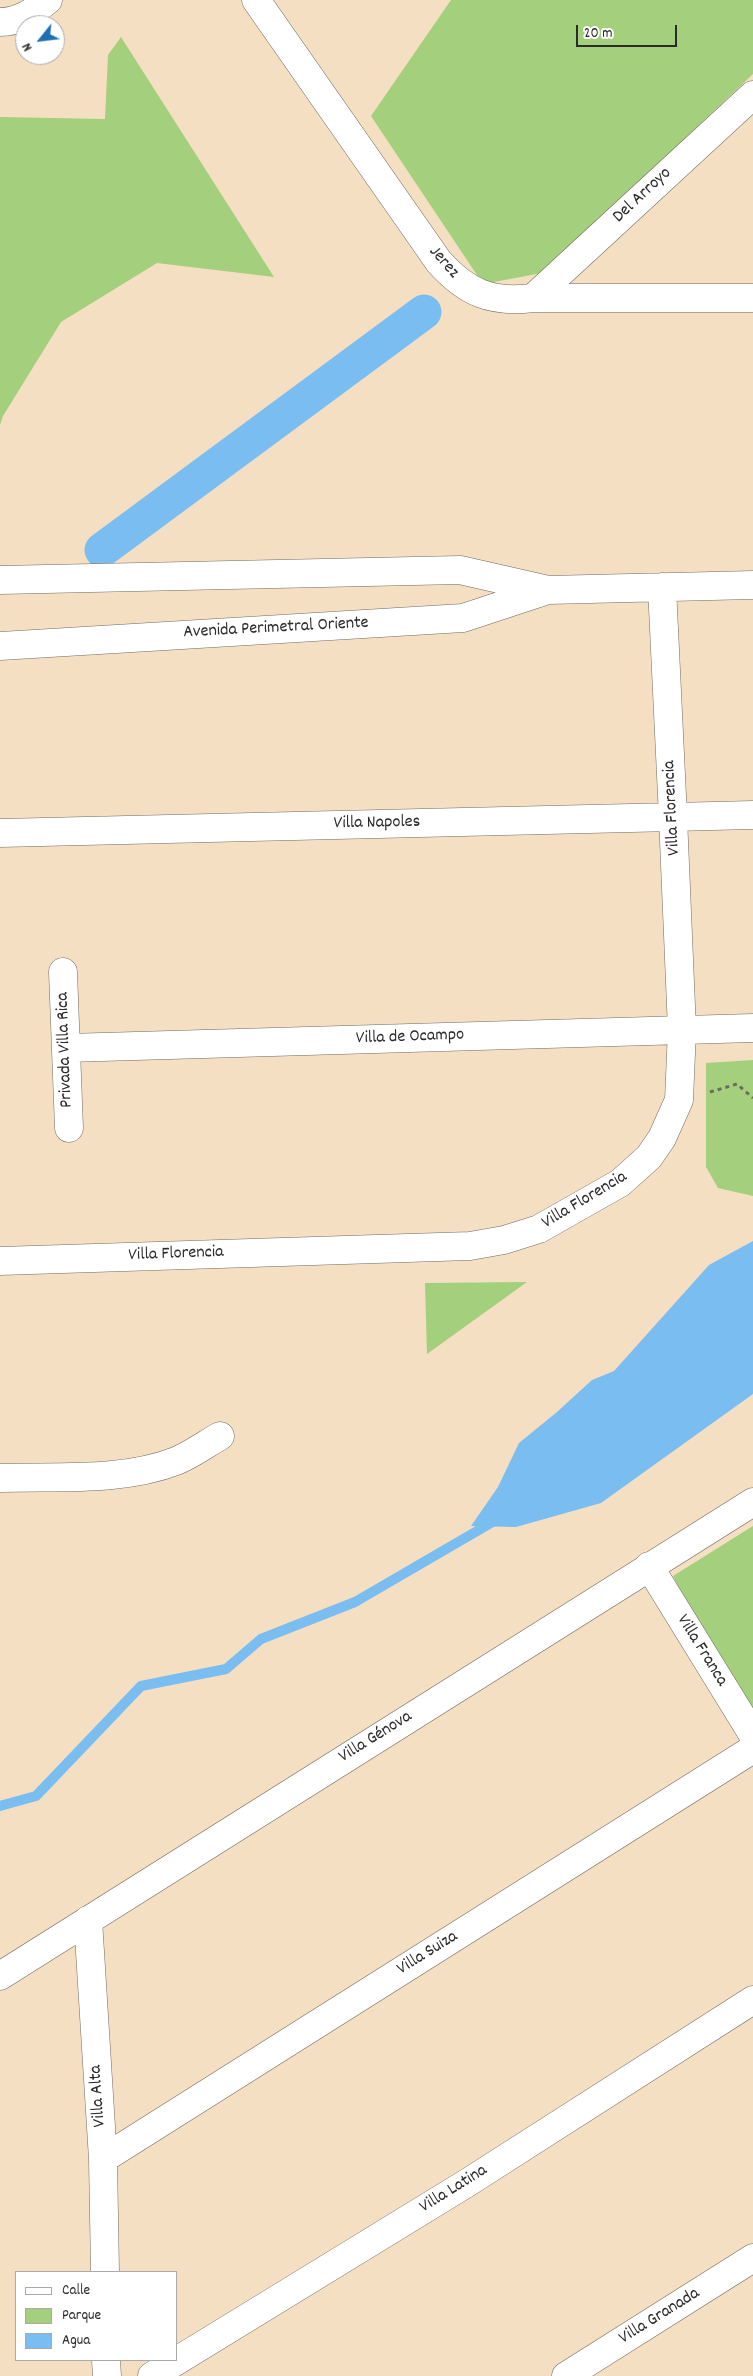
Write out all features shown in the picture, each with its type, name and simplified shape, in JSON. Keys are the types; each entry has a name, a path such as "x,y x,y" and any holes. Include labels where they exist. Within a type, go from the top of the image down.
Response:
{"street":[{"path":"0,22 12,22 30,14 48,0"},
{"name":"Jerez","path":"256,0 438,262 454,278 470,290 491,297 513,300 533,298 753,298"},
{"name":"Del Arroyo","path":"533,298 753,95"},
{"name":"Avenida Perimetral Oriente","path":"0,580 460,570 548,590 753,585"},
{"name":"Villa Florencia","path":"0,1261 470,1246 504,1240 539,1229 625,1179 649,1157 662,1138 679,1100 682,1030 662,587"},
{"name":"Avenida Perimetral Oriente","path":"0,646 463,618 548,590"},
{"name":"Villa Napoles","path":"0,833 753,816"},
{"name":"Privada Villa Rica","path":"63,972 69,1128"},
{"name":"Villa de Ocampo","path":"66,1048 753,1028"},
{"path":"0,1478 107,1475 142,1470 177,1461 220,1436"},
{"name":"Villa Génova","path":"0,1976 753,1502"},
{"name":"Villa Franca","path":"649,1566 753,1735"},
{"name":"Villa Suiza","path":"103,2159 753,1749"},
{"name":"Villa Alta","path":"88,1920 103,2159 105,2271"},
{"name":"Villa Latina","path":"178,2360 467,2183 753,2000"},
{"name":"Villa Granada","path":"566,2376 753,2258"},
{"path":"106,2361 107,2376"},
{"name":"Villa Latina","path":"152,2376 176,2361"}],"path":[{"path":"679,1100 737,1084 753,1098"}],"green space":[{"path":"451,0 753,0 753,74 542,273 483,284 371,116"},
{"path":"121,37 274,277 157,263 61,322 3,416 0,425 0,117 105,119 108,55"},
{"path":"753,1060 753,1196 718,1188 706,1167 706,1063"},
{"path":"527,1282 427,1354 425,1283"},
{"path":"753,1526 753,1721 708,1649 673,1576"}],"water":[{"path":"753,1241 753,1394 601,1503 516,1527 471,1526 498,1487 519,1443 592,1380 614,1371 709,1265"}],"waterway":[{"path":"102,550 424,312"},
{"path":"0,1806 36,1796 141,1686 226,1669 261,1639 355,1602 496,1520"}]}
